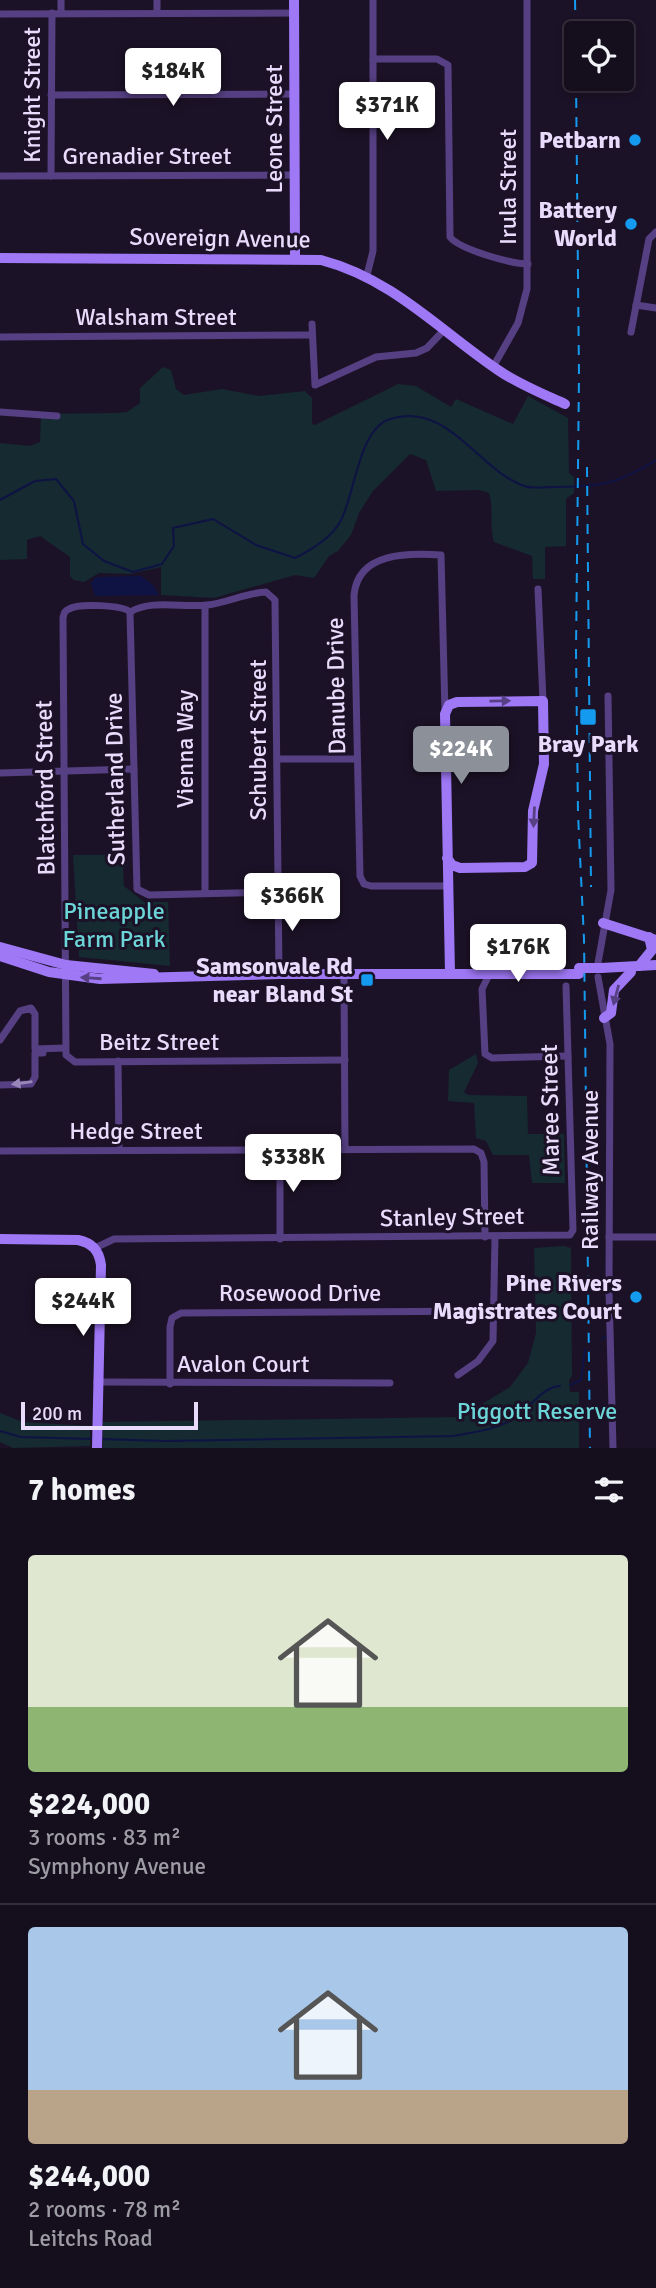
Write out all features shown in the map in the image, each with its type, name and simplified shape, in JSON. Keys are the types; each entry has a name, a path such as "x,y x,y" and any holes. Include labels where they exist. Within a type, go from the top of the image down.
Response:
{"street":[{"path":"61,0 61,13"},
{"path":"157,0 157,13"},
{"name":"Leone Street","path":"295,0 295,258"},
{"path":"367,275 373,258 373,0"},
{"name":"Irula Street","path":"493,366 522,312 527,289 527,0"},
{"name":"Knight Street","path":"51,13 51,176"},
{"path":"0,14 294,13"},
{"path":"373,59 448,60 450,237 461,245 513,263 527,264"},
{"path":"51,95 295,94"},
{"name":"Grenadier Street","path":"0,176 295,175"},
{"path":"631,332 649,240 656,233"},
{"name":"Sovereign Avenue","path":"0,258 321,260 367,275 409,300 493,366 565,404"},
{"path":"636,305 656,308"},
{"path":"312,324 315,385 376,357 416,353 427,348 445,329"},
{"name":"Walsham Street","path":"0,337 312,335"},
{"path":"0,412 38,412 57,416"},
{"name":"Danube Drive","path":"445,688 441,555 385,557 364,571 355,586 360,876 364,884 447,883"},
{"path":"446,858 452,865 460,868 525,867 532,863 533,811 544,764 538,589"},
{"name":"Schubert Street","path":"205,606 266,592 275,600 278,892"},
{"name":"Blatchford Street","path":"66,970 63,618 65,611 74,607 119,606 130,612"},
{"path":"130,612 143,606 205,606"},
{"name":"Vienna Way","path":"205,606 205,893"},
{"name":"Sutherland Drive","path":"130,612 137,889 149,895 278,892"},
{"path":"445,688 449,697 457,702"},
{"path":"445,688 450,972"},
{"name":"Railway Avenue","path":"608,696 611,890 603,923 600,970 604,1018 610,1044 609,1237 613,1448"},
{"path":"445,714 449,705 457,702 543,701"},
{"path":"277,759 356,759"},
{"path":"0,773 134,769"},
{"path":"447,883 451,872 460,868"},
{"path":"278,892 279,974"},
{"path":"603,923 653,939 652,950 614,990 612,1011 604,1018"},
{"path":"0,947 66,970"},
{"path":"0,956 66,970 162,976 480,973 489,969 579,971 635,969 656,965"},
{"path":"635,969 656,972"},
{"name":"Beitz Street","path":"66,970 65,1050 68,1058 75,1062 345,1060"},
{"path":"480,973 485,1054 492,1058 568,1056"},
{"path":"480,973 482,989"},
{"path":"344,974 345,1149"},
{"name":"Maree Street","path":"566,986 572,1234"},
{"path":"0,1040 20,1011 31,1009 35,1014 35,1049 65,1050"},
{"path":"0,1086 34,1081 35,1053 65,1050"},
{"path":"118,1061 119,1149"},
{"name":"Hedge Street","path":"0,1151 474,1149 480,1153 484,1162 485,1237"},
{"path":"280,1150 280,1239"},
{"name":"Stanley Street","path":"0,1239 78,1240 95,1248 114,1239 495,1237 572,1234"},
{"path":"458,1375 478,1361 493,1341 495,1237"},
{"path":"609,1237 656,1237"},
{"path":"95,1248 101,1265 97,1448"},
{"name":"Rosewood Drive","path":"170,1384 170,1327 172,1318 181,1313 495,1311"},
{"name":"Avalon Court","path":"97,1382 390,1383"}],"green space":[{"path":"163,367 171,370 176,389 184,395 222,389 259,396 305,391 312,398 312,424 315,425 398,384 416,386 451,407 456,399 513,424 528,396 568,418 569,473 574,477 574,493 566,499 566,546 545,547 545,579 533,579 532,556 494,542 489,493 479,490 436,491 426,460 410,454 373,491 359,513 351,535 338,551 329,556 314,578 295,575 214,598 161,595 161,567 130,574 99,573 84,582 74,580 70,576 70,557 40,536 27,540 27,559 0,560 0,443 30,446 40,442 41,414 127,412 140,403 140,388"},
{"name":"Pineapple Farm Park","path":"73,855 127,855 127,865 123,869 124,886 144,902 168,902 170,966 79,957"},
{"path":"476,1054 478,1063 464,1092 468,1095 527,1096 528,1134 564,1134 565,1183 532,1183 529,1155 493,1155 486,1141 476,1138 474,1103 448,1101 449,1070"},
{"name":"Piggott Reserve","path":"534,1248 571,1248 572,1376 569,1380 570,1392 579,1392 579,1448 103,1448 103,1422 461,1417 510,1387 528,1363 536,1333"},
{"path":"0,1413 23,1422 90,1426 90,1446 13,1448 0,1442"}],"shaded area":[{"path":"141,576 153,585 159,595 95,596 91,583 96,577"}],"waterway":[{"path":"0,500 35,481 56,479 74,501 83,544 104,561 133,572 162,564 174,546 173,528 213,519 256,545 295,558 308,551 326,538 340,522 364,449 379,425 390,419 410,416 429,419 461,439 507,478 527,487 586,486 608,482 630,475 656,460"},
{"path":"602,1339 606,1336"},
{"path":"570,1385 581,1380 585,1349"},
{"path":"100,1439 166,1441 454,1436 505,1423 518,1416 547,1390 560,1386"},
{"path":"0,1431 21,1437 91,1439"}],"railway":[{"path":"575,0 575,21"},
{"path":"576,91 579,375 576,651 578,814 584,939 590,1448"},
{"path":"587,467 591,887"}],"place":[{"name":"Petbarn","path":"635,140"},
{"name":"Battery World","path":"631,224"},
{"name":"Bray Park","path":"588,717"},
{"name":"Samsonvale Rd near Bland St","path":"367,980"},
{"name":"Pine Rivers Magistrates Court","path":"636,1297"}]}
